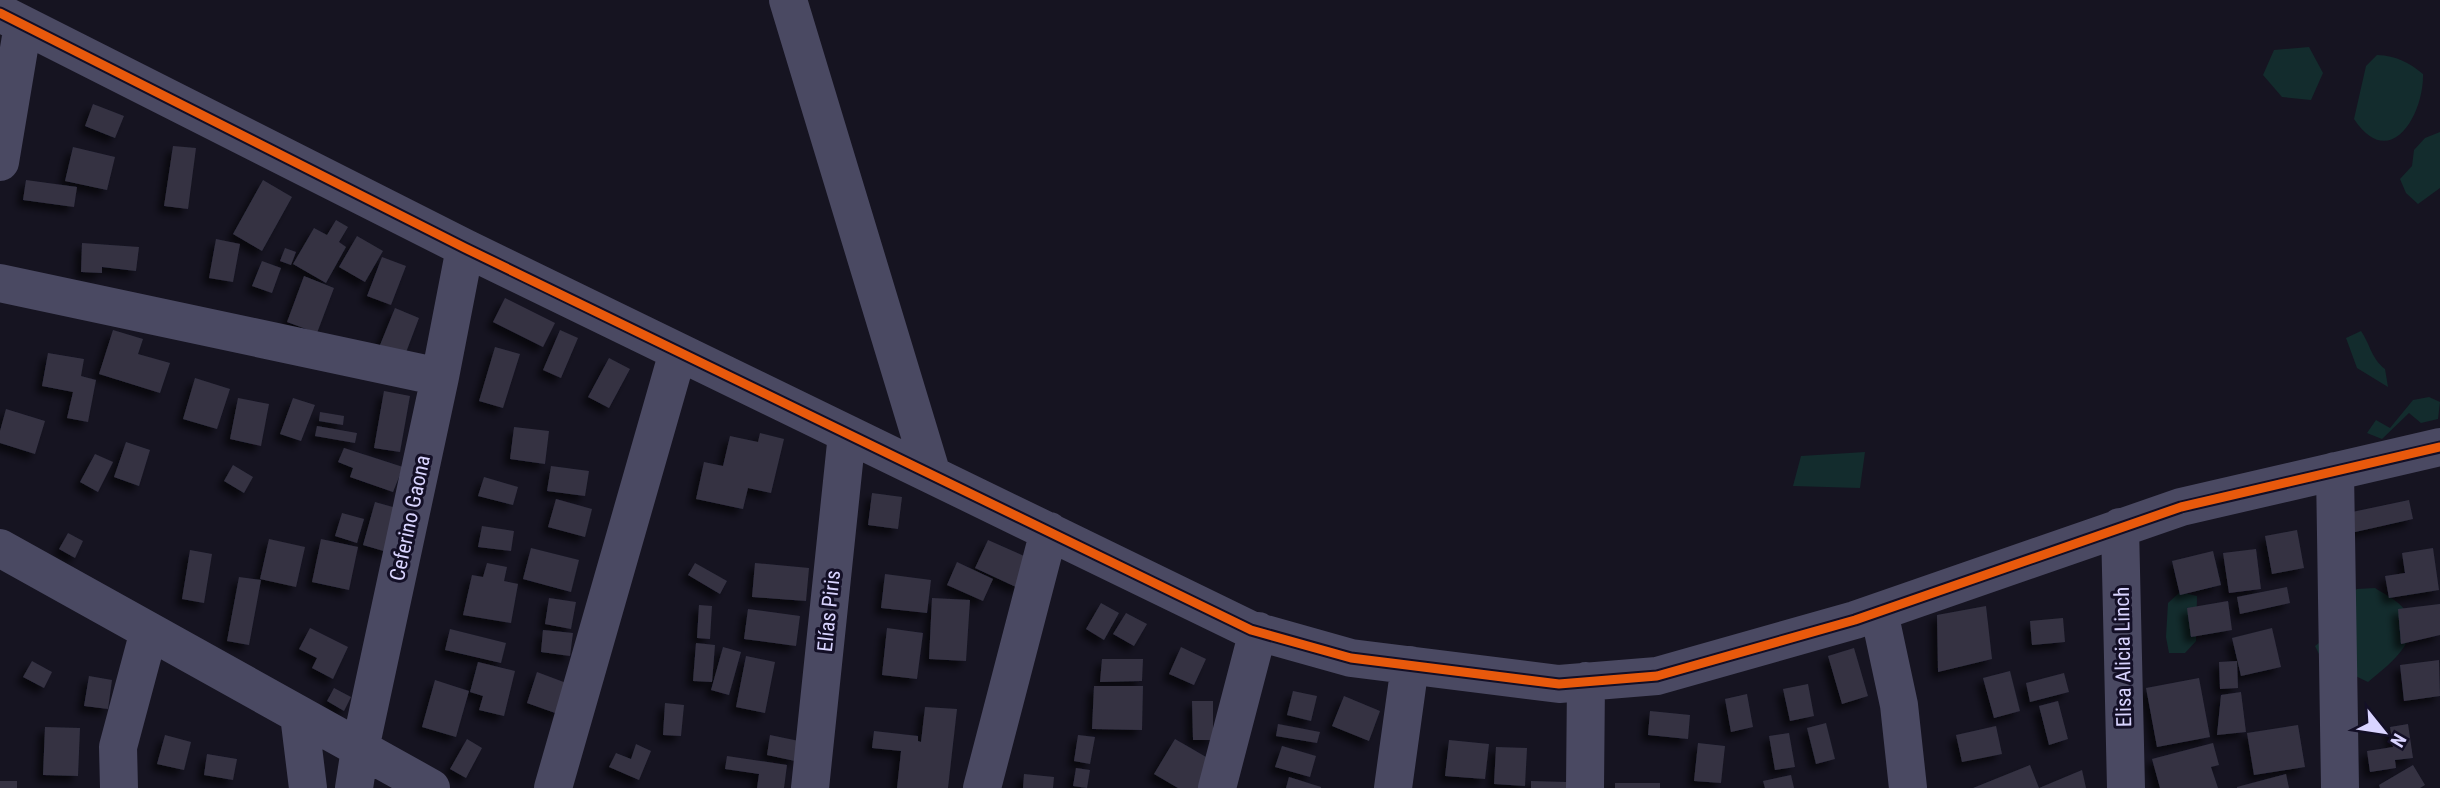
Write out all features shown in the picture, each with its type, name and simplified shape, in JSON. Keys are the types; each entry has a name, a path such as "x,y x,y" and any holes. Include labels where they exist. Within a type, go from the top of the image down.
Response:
{"street":[{"path":"789,0 932,475"},
{"path":"0,162 11,19 465,248 1258,631 1351,658 1559,684 1657,676 1879,612 2181,507 2440,447"},
{"name":"Ceferino Gaona","path":"354,788 360,748 465,248"},
{"path":"0,283 440,377"},
{"path":"553,788 678,352"},
{"name":"Elías Piris","path":"810,788 847,434"},
{"path":"2335,471 2340,788"},
{"name":"Elisa Alicia Linch","path":"2120,527 2126,788"},
{"path":"982,788 1049,531"},
{"path":"0,548 431,788"},
{"path":"1879,612 1899,705 1908,788"},
{"path":"119,788 118,747 149,631"},
{"path":"1217,788 1258,631"},
{"path":"1394,788 1410,665"},
{"path":"1585,788 1586,681"},
{"path":"299,715 308,788"}],"green space":[{"path":"2309,47 2323,73 2311,100 2282,97 2263,75 2274,50"},
{"path":"2377,55 2402,60 2423,74 2418,106 2411,120 2402,132 2392,139 2380,141 2367,134 2354,119 2366,66"},
{"path":"2440,132 2440,188 2418,204 2406,193 2400,179 2412,166 2414,150 2425,138"},
{"path":"2361,331 2374,356 2385,369 2388,387 2357,368 2346,338"},
{"path":"2429,397 2440,402 2438,419 2421,423 2409,413 2382,439 2367,433 2376,420 2390,428 2413,400"},
{"path":"1865,452 1860,488 1793,486 1801,456"},
{"path":"2375,588 2403,607 2411,625 2406,644 2368,682 2322,660 2315,646 2340,627 2344,597 2357,589"},
{"path":"2180,592 2197,596 2196,641 2185,653 2169,653 2166,637 2168,603"}],"building":[{"path":"93,104 124,116 115,138 85,126"},
{"path":"173,146 196,148 188,209 164,206"},
{"path":"73,147 115,157 107,190 65,181"},
{"path":"26,180 77,187 74,207 23,200"},
{"path":"263,180 292,197 262,251 233,234"},
{"path":"336,220 348,227 339,242 346,247 326,283 293,264 314,228 327,235"},
{"path":"357,236 383,251 365,282 339,267"},
{"path":"216,239 240,244 233,282 209,278"},
{"path":"82,243 139,247 136,271 102,267 102,273 81,272"},
{"path":"285,248 296,252 291,265 280,261"},
{"path":"382,257 406,266 391,305 367,296"},
{"path":"262,261 281,268 272,293 252,286"},
{"path":"304,276 334,288 317,333 287,322"},
{"path":"505,298 555,323 543,347 493,322"},
{"path":"395,308 419,318 405,355 380,345"},
{"path":"113,330 143,339 138,354 170,363 160,393 99,374"},
{"path":"560,330 578,338 561,378 543,370"},
{"path":"495,347 520,354 503,408 479,401"},
{"path":"48,353 84,359 81,376 96,380 88,422 67,418 73,392 42,386"},
{"path":"609,358 630,369 609,408 588,397"},
{"path":"195,378 230,389 217,429 183,419"},
{"path":"384,391 410,396 400,452 374,448"},
{"path":"238,398 269,404 261,446 230,439"},
{"path":"293,398 315,405 301,441 280,434"},
{"path":"6,409 45,421 35,454 0,443"},
{"path":"320,412 344,416 343,425 319,421"},
{"path":"317,426 357,433 355,443 315,436"},
{"path":"514,427 549,431 545,464 510,459"},
{"path":"760,433 784,439 771,493 748,488 743,509 696,499 704,462 723,466 730,436 758,442"},
{"path":"126,442 150,450 139,486 114,477"},
{"path":"344,448 403,467 393,492 350,477 353,468 338,462"},
{"path":"95,454 113,462 98,492 80,482"},
{"path":"233,465 253,477 244,493 224,481"},
{"path":"551,466 589,471 585,496 547,491"},
{"path":"484,477 518,487 513,505 478,496"},
{"path":"872,493 902,497 898,529 868,525"},
{"path":"556,499 592,509 585,537 548,527"},
{"path":"2409,500 2413,519 2342,535 2338,515"},
{"path":"375,502 400,509 387,552 363,545"},
{"path":"342,513 364,519 357,543 335,536"},
{"path":"482,526 514,531 511,551 478,547"},
{"path":"2297,530 2304,568 2272,574 2265,536"},
{"path":"68,533 83,541 75,558 59,549"},
{"path":"269,539 305,547 296,587 260,579"},
{"path":"321,539 358,547 349,590 312,582"},
{"path":"988,540 1031,559 1018,588 975,568"},
{"path":"531,548 579,560 571,592 523,579"},
{"path":"2433,548 2439,590 2389,598 2385,576 2405,573 2402,553"},
{"path":"2256,549 2261,589 2229,593 2223,553"},
{"path":"190,550 212,554 204,603 182,599"},
{"path":"2213,551 2221,585 2180,595 2172,561"},
{"path":"957,562 993,579 983,601 947,585"},
{"path":"487,563 507,567 504,581 518,584 511,623 463,615 472,575 483,577"},
{"path":"695,563 727,581 720,594 688,575"},
{"path":"755,563 809,568 806,601 752,597"},
{"path":"885,574 931,580 927,613 881,608"},
{"path":"239,577 261,580 249,645 227,641"},
{"path":"2287,587 2290,603 2240,614 2237,597"},
{"path":"549,598 576,602 571,629 545,624"},
{"path":"932,598 970,600 966,661 929,659"},
{"path":"2228,601 2232,630 2191,637 2187,608"},
{"path":"1101,603 1119,613 1104,640 1086,629"},
{"path":"2440,604 2440,635 2401,644 2398,609"},
{"path":"699,605 712,606 710,639 697,638"},
{"path":"1986,606 1992,659 1938,672 1937,615"},
{"path":"748,609 800,616 796,646 744,639"},
{"path":"1126,613 1147,624 1134,646 1113,634"},
{"path":"2063,618 2065,642 2032,645 2030,621"},
{"path":"310,628 348,647 333,679 312,668 317,658 299,649"},
{"path":"887,628 923,633 917,679 882,675"},
{"path":"2272,628 2281,667 2241,676 2232,638"},
{"path":"450,629 506,643 501,663 445,650"},
{"path":"543,630 573,633 570,656 541,652"},
{"path":"696,643 715,645 712,682 693,681"},
{"path":"723,647 741,652 729,695 711,690"},
{"path":"1181,647 1206,659 1194,685 1169,674"},
{"path":"1854,648 1868,696 1842,704 1828,656"},
{"path":"746,656 775,662 765,713 736,707"},
{"path":"1102,659 1143,659 1142,681 1100,682"},
{"path":"2439,660 2440,696 2404,701 2400,665"},
{"path":"32,661 52,672 44,688 23,677"},
{"path":"2237,661 2238,688 2220,689 2219,662"},
{"path":"478,662 515,671 504,716 479,710 483,696 470,692"},
{"path":"2010,671 2020,711 1994,718 1983,678"},
{"path":"537,672 569,684 558,714 527,703"},
{"path":"2064,673 2069,692 2030,702 2026,683"},
{"path":"89,676 112,680 108,709 84,706"},
{"path":"2199,678 2210,737 2157,747 2146,688"},
{"path":"435,680 469,691 456,737 422,727"},
{"path":"1808,684 1814,716 1790,721 1783,689"},
{"path":"1094,686 1143,686 1142,730 1092,729"},
{"path":"334,688 351,697 344,711 327,701"},
{"path":"1293,691 1317,696 1311,721 1287,715"},
{"path":"2241,692 2246,732 2217,735 2221,695"},
{"path":"1747,694 1753,727 1731,732 1725,699"},
{"path":"1344,696 1380,711 1369,741 1332,726"},
{"path":"1192,701 1213,701 1213,740 1193,740"},
{"path":"2058,701 2068,739 2049,745 2039,706"},
{"path":"665,703 684,705 681,736 663,735"},
{"path":"925,707 957,709 948,788 897,788 901,751 872,748 874,731 918,736 918,741 921,742"},
{"path":"1650,711 1690,715 1688,739 1648,735"},
{"path":"1826,723 1835,759 1816,764 1807,728"},
{"path":"1278,724 1320,732 1317,743 1276,736"},
{"path":"2408,724 2413,758 2395,760 2396,768 2370,772 2367,751 2393,747 2390,727"},
{"path":"2298,725 2305,767 2254,775 2247,733"},
{"path":"1996,726 2002,754 1962,762 1956,735"},
{"path":"45,727 80,728 78,776 43,775"},
{"path":"1789,733 1795,767 1775,770 1769,736"},
{"path":"165,735 191,742 184,770 157,764"},
{"path":"770,735 799,741 795,761 767,755"},
{"path":"1078,735 1095,737 1090,764 1074,761"},
{"path":"467,739 482,748 466,778 450,769"},
{"path":"1175,739 1213,761 1198,788 1178,788 1154,774"},
{"path":"1449,740 1489,744 1485,779 1445,776"},
{"path":"1698,743 1725,746 1721,783 1694,781"},
{"path":"2213,743 2219,765 2211,767 2218,788 2160,788 2152,759"},
{"path":"636,744 651,751 639,780 609,767 616,753 631,759"},
{"path":"1282,746 1316,756 1310,777 1275,767"},
{"path":"1496,747 1527,748 1525,786 1494,784"},
{"path":"207,754 237,759 233,780 204,775"},
{"path":"727,756 787,765 784,788 757,788 759,774 725,769"},
{"path":"2030,765 2039,788 1973,788"},
{"path":"2413,765 2425,785 2420,788 2380,788 2379,785"},
{"path":"1076,768 1090,770 1087,788 1073,786"},
{"path":"2082,770 2086,788 2039,788"},
{"path":"1024,774 1054,777 1053,788 1023,788"},
{"path":"2286,774 2289,788 2237,788 2237,787"},
{"path":"1791,775 1794,788 1765,788 1763,781"},
{"path":"1289,777 1321,787 1321,788 1286,788"},
{"path":"0,781 17,781 17,788 0,788"},
{"path":"1531,781 1567,782 1567,788 1531,788"},
{"path":"1615,783 1660,783 1660,788 1615,788"}],"cycle path":[{"path":"0,13 465,248 1251,630 1351,658 1559,684 1657,676 1855,620 2181,507 2440,447"}]}
